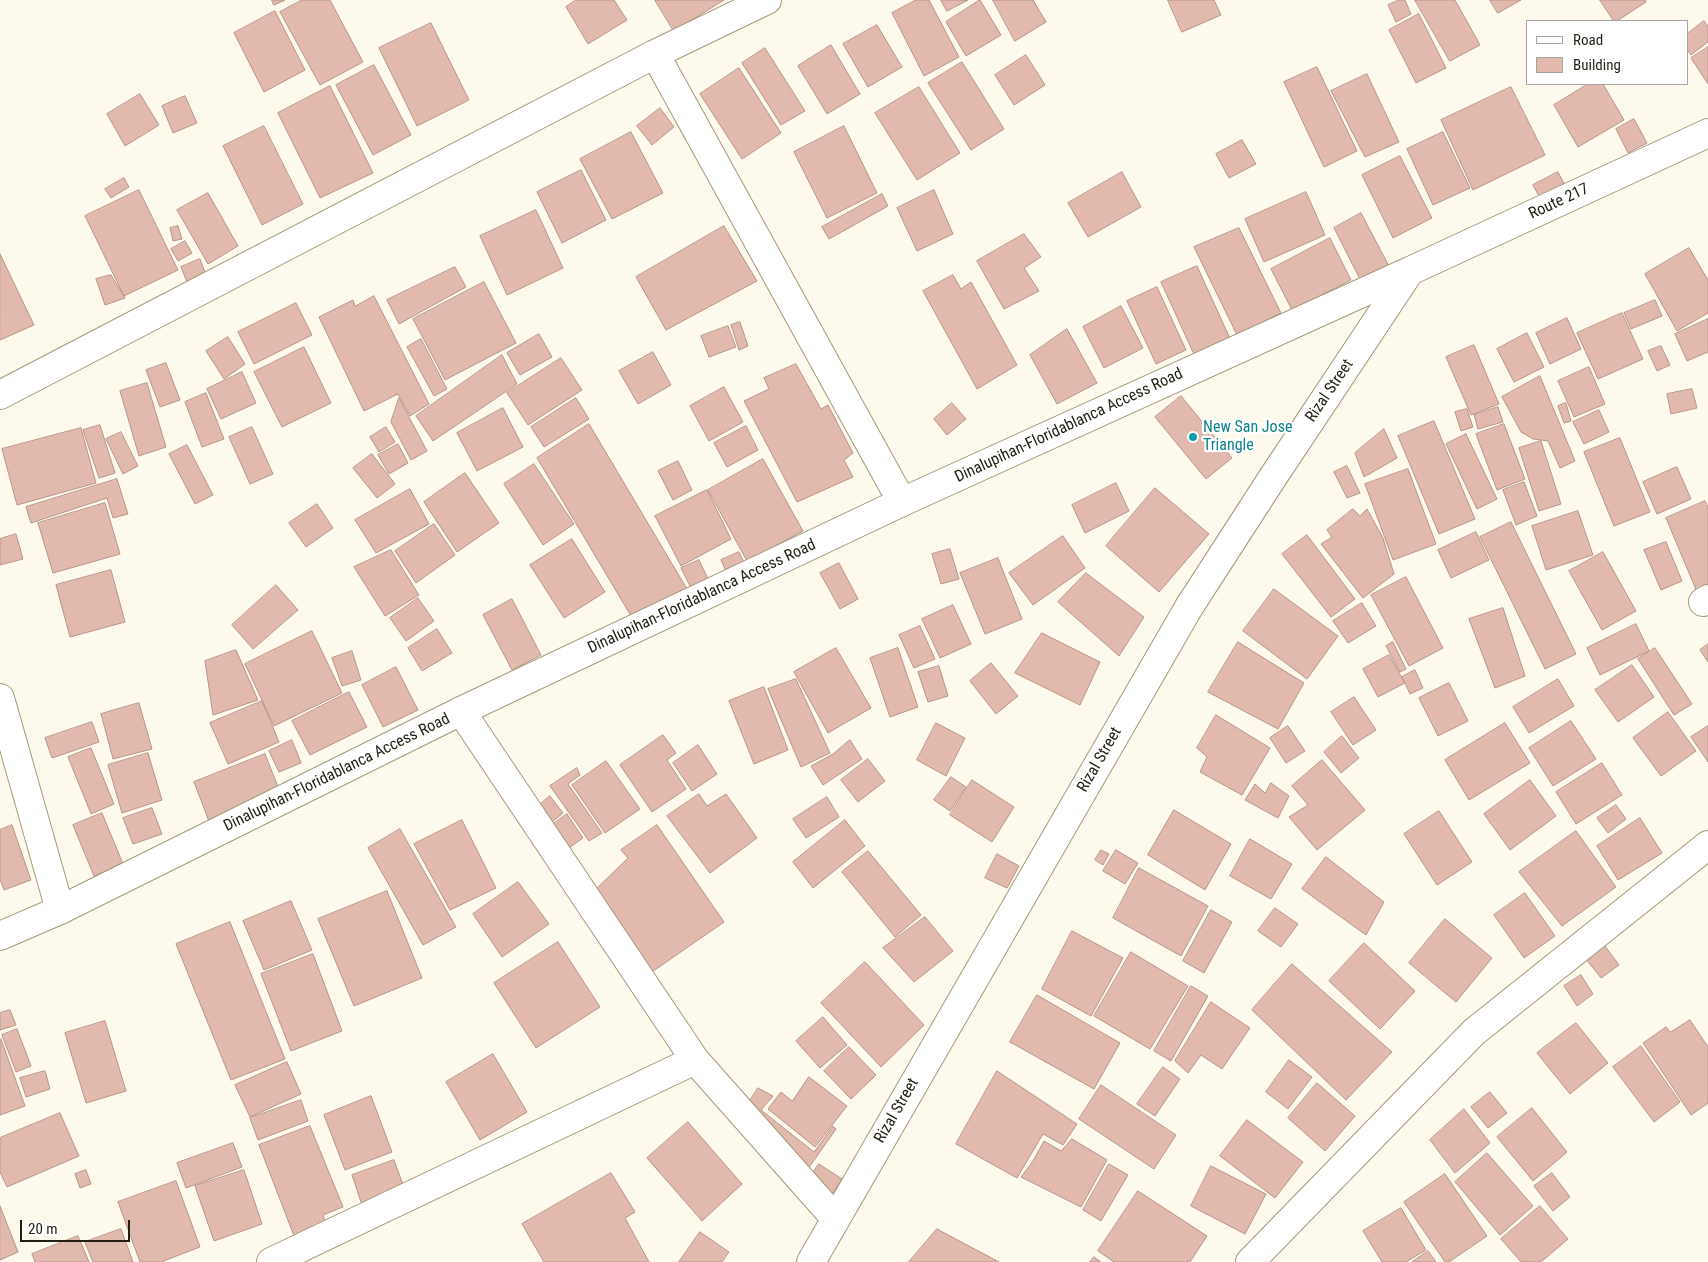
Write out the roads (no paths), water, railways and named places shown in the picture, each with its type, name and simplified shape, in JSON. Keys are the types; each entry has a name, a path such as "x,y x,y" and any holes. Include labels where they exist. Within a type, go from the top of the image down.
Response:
{"street":[{"path":"0,395 655,54 767,0"},
{"path":"655,54 902,502"},
{"name":"Route 217","path":"1410,271 1708,134"},
{"name":"Dinalupihan-Floridablanca Access Road","path":"0,936 60,910 462,711 902,502 1410,271"},
{"name":"Rizal Street","path":"811,1262 1189,607 1278,468 1410,271"},
{"path":"0,698 60,910"},
{"path":"462,711 696,1060 835,1218"},
{"path":"1250,1262 1474,1032 1708,845"},
{"path":"271,1262 696,1060"}],"place":[{"name":"New San Jose Triangle","path":"1193,437"}]}
